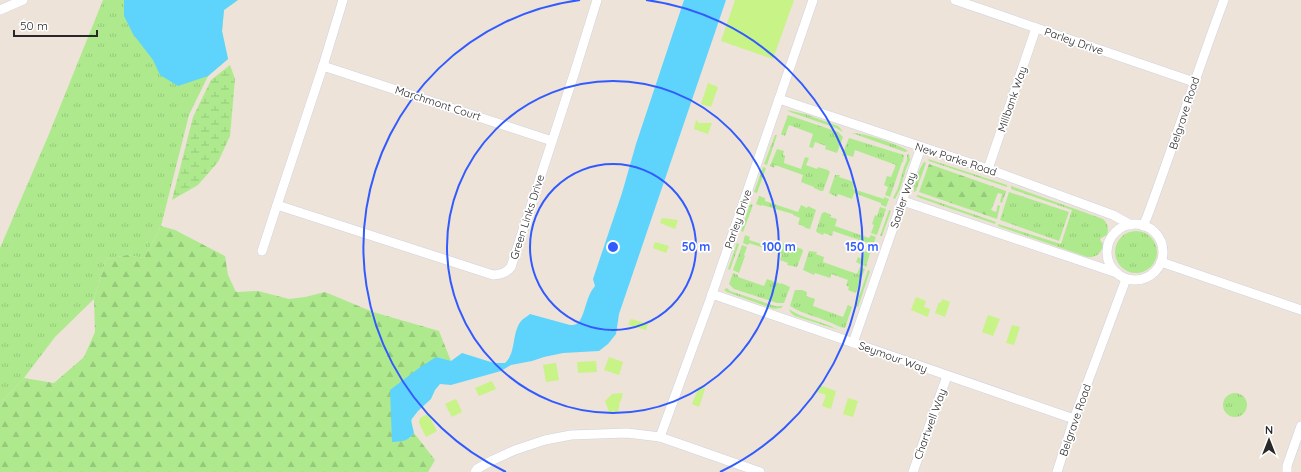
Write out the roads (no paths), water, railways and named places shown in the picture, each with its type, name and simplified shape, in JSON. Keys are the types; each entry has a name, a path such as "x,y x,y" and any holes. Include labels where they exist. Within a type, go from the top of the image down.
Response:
{"street":[{"path":"0,10 23,0"},
{"path":"262,252 323,66 342,0"},
{"name":"Green Links Drive","path":"277,205 486,273 493,275 502,274 507,271 511,267 597,0"},
{"name":"Parley Drive","path":"660,437 712,294 813,0"},
{"name":"Parley Drive","path":"955,0 1194,82"},
{"name":"Belgrave Road","path":"1143,226 1224,0"},
{"name":"Millbank Way","path":"988,169 1036,28"},
{"name":"Marchmont Court","path":"323,66 552,141"},
{"name":"New Parke Road","path":"779,99 988,169 1113,215 1131,225"},
{"name":"Sadler Way","path":"853,343 921,147"},
{"path":"903,201 1135,280 1147,277 1157,269 1161,262 1163,253 1162,244 1158,236 1143,226 1131,225 1122,227 1115,233 1110,240 1107,249 1111,267 1117,273"},
{"path":"1161,262 1301,310"},
{"name":"Belgrave Road","path":"1057,472 1074,420 1126,278"},
{"name":"Seymour Way","path":"712,294 1074,420"},
{"name":"Chartwell Way","path":"913,472 947,376"},
{"path":"1287,472 1287,466 1301,426"},
{"path":"475,472 476,469 493,460 515,450 545,440 567,435 627,433 660,437 760,472"}],"water":[{"path":"124,0 238,0 224,10 222,31 228,59 208,76 178,86 160,75 153,60 133,34 124,16"},
{"path":"684,0 726,0 619,314 616,334 608,344 599,351 563,353 511,365 501,371 451,385 440,384 435,390 431,399 411,420 414,433 407,440 392,442 390,390 436,357 451,361 462,353 494,363 505,363 513,348 516,330 522,320 530,314 570,325 575,325 579,322 590,294 595,286 593,279"}]}
